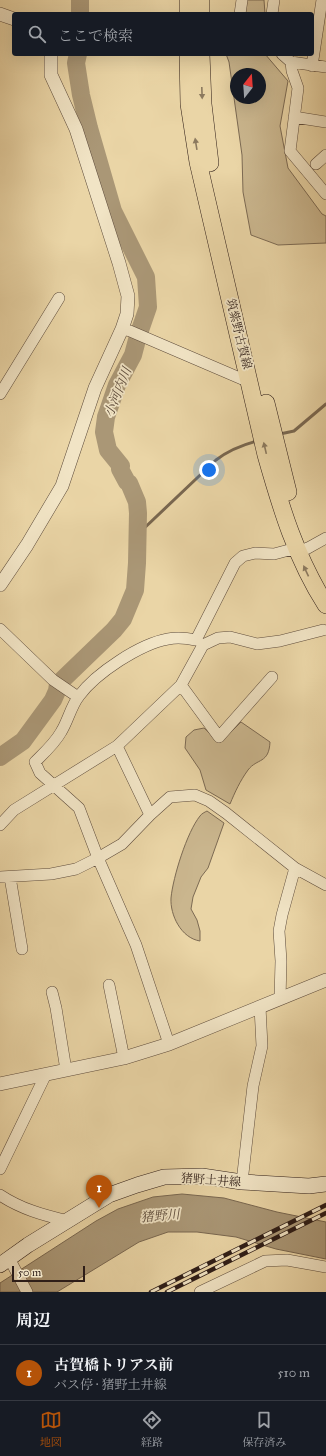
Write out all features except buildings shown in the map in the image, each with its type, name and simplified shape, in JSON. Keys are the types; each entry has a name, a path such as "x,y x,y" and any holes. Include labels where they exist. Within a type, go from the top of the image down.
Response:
{"main road":[{"path":"188,0 188,12"},
{"path":"201,0 201,12"},
{"name":"筑紫野古賀線","path":"188,56 189,104 198,162 268,462 278,497 303,550 326,584"},
{"name":"筑紫野古賀線","path":"201,56 203,104 216,193 290,502 312,582 326,605"},
{"name":"猪野土井線","path":"8,1264 68,1221 109,1195 164,1177 202,1176 242,1182 309,1186 326,1184"}],"street":[{"path":"240,12 242,0"},
{"path":"272,12 274,0"},
{"path":"312,66 323,13 322,0"},
{"path":"0,14 12,18"},
{"path":"0,585 27,545 62,486 95,388 126,330 128,296 119,263 76,129 51,75 51,56"},
{"path":"284,56 291,62 326,67"},
{"path":"291,62 292,71 298,88 290,151 326,194"},
{"path":"294,117 326,122"},
{"path":"316,164 326,155"},
{"path":"0,394 59,298"},
{"path":"126,330 242,379 249,378"},
{"path":"0,825 14,810 53,784 117,746 181,685 235,564 243,556 255,554 274,554 289,550 303,550 326,538"},
{"path":"0,629 53,680 76,695"},
{"path":"169,1044 136,945 98,858 79,808 40,773 35,762 61,733 76,695 94,679 120,660 146,646 167,639 182,638 199,643 218,638 230,637 257,644 280,641 323,630"},
{"path":"181,685 218,737 272,677"},
{"path":"117,746 150,815"},
{"path":"22,949 5,877 51,874 76,869 122,844 170,797 195,794 209,801 295,868 326,885"},
{"path":"280,999 281,961 279,931 295,868"},
{"path":"0,1084 124,1058 169,1044 326,980"},
{"path":"110,985 124,1058"},
{"path":"52,992 66,1070"},
{"path":"242,1182 253,1086 262,1046 260,1007"},
{"path":"0,1169 46,1074"},
{"path":"0,1195 13,1203 36,1213 68,1221"},
{"path":"200,1292 265,1261 287,1260 326,1267"},
{"path":"8,1264 27,1292"}],"shaded area":[{"path":"246,0 264,0 265,12 243,12"},
{"path":"227,56 267,56 288,81 280,126 288,168 322,214 326,216 326,243 278,245 251,235 243,192 242,155 235,104 266,104 266,68 230,69"},
{"path":"241,722 270,742 267,754 262,760 251,766 248,770 230,804 206,790 200,770 185,748 186,737 194,730 204,728 220,743"},
{"path":"207,811 224,823 208,868 201,877 193,897 191,909 197,920 200,931 200,941 193,939 182,931 172,911 171,898 178,867 190,833 201,815"}],"water":[{"name":"猪野川","path":"182,1194 224,1198 277,1212 326,1222 326,1259 276,1249 236,1237 197,1232 168,1232 139,1242 57,1292 0,1292 0,1283 96,1221 118,1209 153,1197"}],"waterway":[{"name":"小河内川","path":"80,0 80,12"},
{"name":"小河内川","path":"0,757 23,741 53,700 58,684 114,630 123,619 135,590 137,563 137,502 129,483 120,469 121,466 108,450 104,432 106,417 117,385 133,355 148,307 146,277 113,211 81,95 76,63 78,56"},
{"path":"280,434 294,431 326,404"},
{"path":"137,535 216,460 236,448 257,441"}],"railway":[{"path":"151,1292 326,1205"},
{"path":"167,1292 326,1213"}],"place":[{"name":"古賀橋トリアス前","path":"99,1208"}]}
